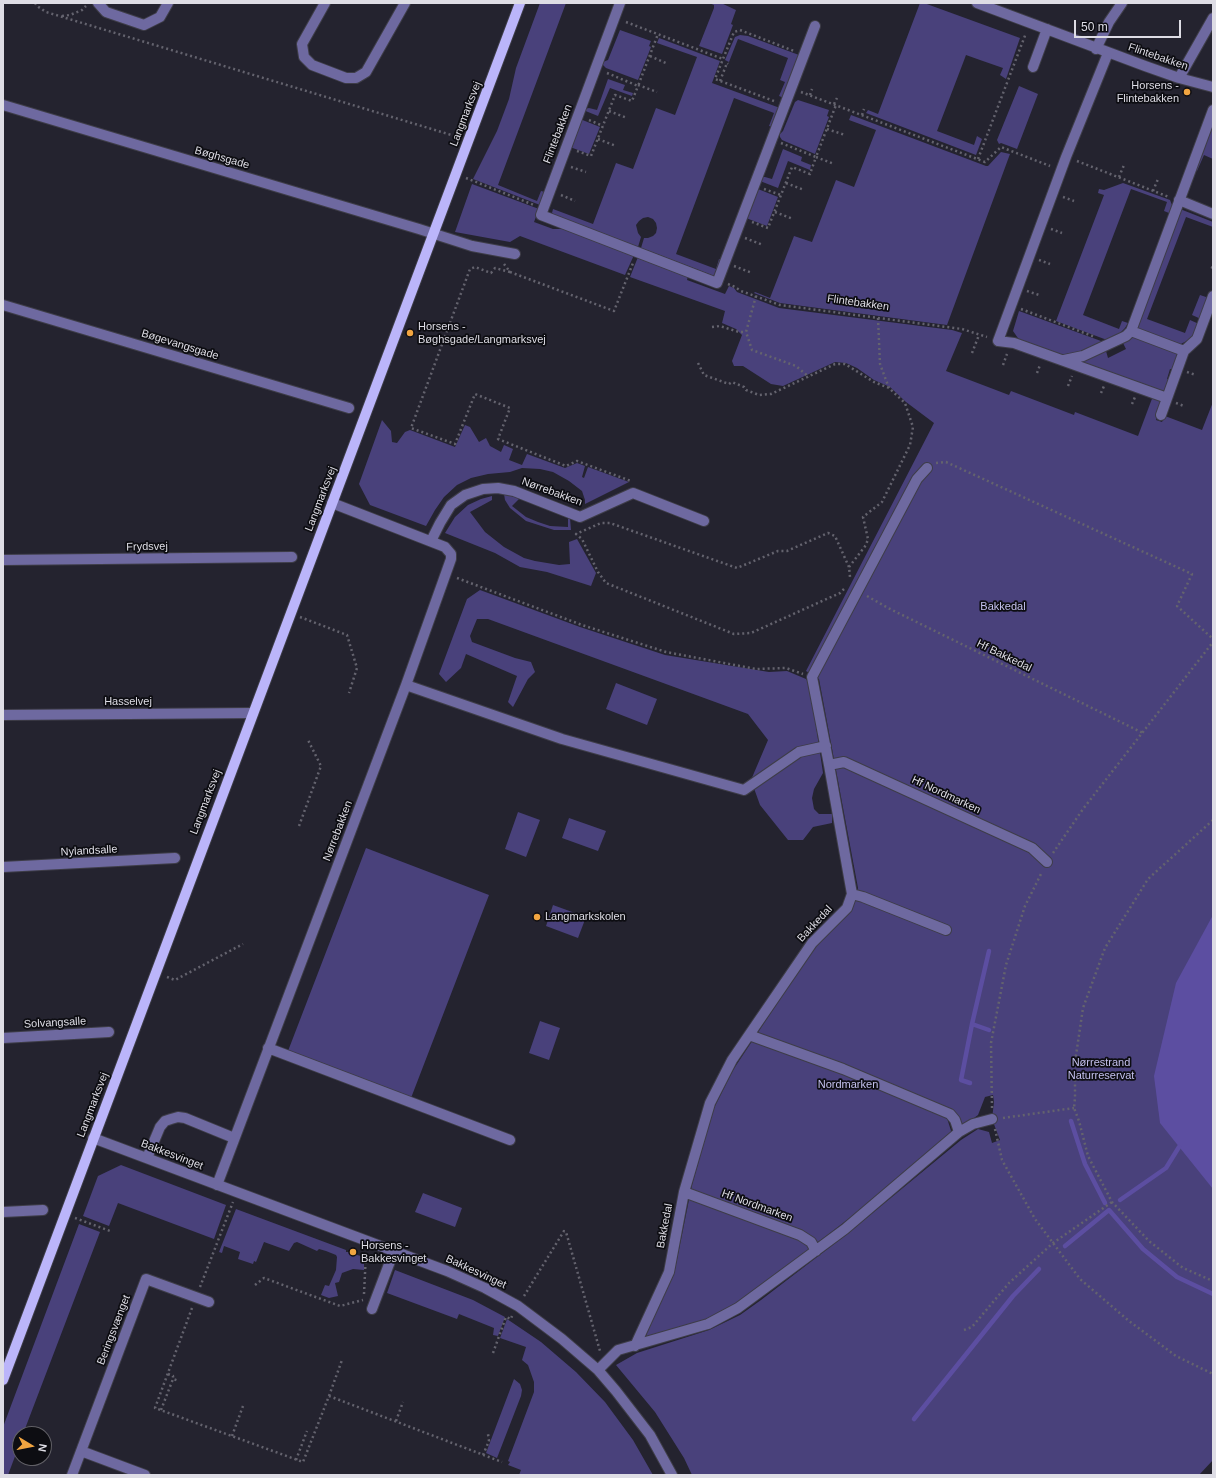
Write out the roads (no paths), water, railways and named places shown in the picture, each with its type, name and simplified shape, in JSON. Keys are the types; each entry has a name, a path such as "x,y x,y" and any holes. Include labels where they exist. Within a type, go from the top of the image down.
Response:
{"main road":[{"name":"Langmarksvej","path":"3,1380 64,1214 520,3"}],"street":[{"path":"98,3 106,12 144,24 160,17 168,3"},
{"path":"325,3 302,44 304,57 312,65 346,78 356,78 366,72 405,3"},
{"name":"Flintebakken","path":"620,3 541,215 717,283 815,26"},
{"name":"Flintebakken","path":"978,3 1096,49 1179,78 1213,87"},
{"path":"1096,49 1109,22 1122,3"},
{"path":"1179,78 1213,18"},
{"path":"1033,66 1047,29"},
{"path":"1108,52 1066,157 998,340 1014,343 1064,360 1167,398"},
{"name":"Bøghsgade","path":"3,106 434,233"},
{"path":"1064,360 1083,356 1126,336 1130,331 1213,110"},
{"path":"1179,200 1213,214"},
{"path":"434,233 472,246 515,254"},
{"path":"1161,414 1184,351 1197,339 1213,296"},
{"name":"Bøgevangsgade","path":"3,305 349,408"},
{"path":"1130,331 1184,351"},
{"path":"927,468 917,479 812,677 826,746 852,894 946,930"},
{"name":"Nørrebakken","path":"431,541 451,505 465,495 483,489 498,488 514,491 580,516 633,493 704,521"},
{"name":"Nørrebakken","path":"217,1184 451,563 450,554 445,547 332,503"},
{"name":"Frydsvej","path":"3,560 292,557"},
{"path":"406,685 562,739 744,790 799,752 826,746"},
{"name":"Hasselvej","path":"3,715 253,713"},
{"name":"Hf Nordmarken","path":"829,764 844,762 1032,848 1047,862"},
{"name":"Nylandsalle","path":"3,867 175,858"},
{"name":"Bakkedal","path":"635,1346 669,1272 684,1192 710,1103 732,1060 749,1034 812,943 847,908 852,894"},
{"name":"Solvangsalle","path":"3,1038 109,1032"},
{"path":"749,1034 843,1069 944,1111 950,1114 955,1120 959,1132"},
{"path":"268,1048 510,1140"},
{"path":"147,1158 160,1127 165,1121 178,1117 186,1118 234,1138"},
{"path":"594,1367 618,1350 708,1324 738,1308 758,1295 846,1229 959,1132 973,1124 992,1119"},
{"name":"Bakkesvinget","path":"93,1138 454,1274 485,1288 518,1306 562,1339 594,1367 616,1391 650,1436 672,1475"},
{"name":"Hf Nordmarken","path":"684,1192 800,1235 812,1242 816,1251"},
{"path":"3,1212 43,1210"},
{"path":"372,1309 394,1251"},
{"name":"Beringsvænget","path":"72,1475 146,1279 209,1302"},
{"path":"81,1451 145,1475"}],"waterway":[{"path":"972,1024 989,951"},
{"path":"970,1083 961,1080 972,1024 989,1030"},
{"path":"1071,1121 1085,1164 1105,1203"},
{"path":"1120,1200 1166,1168 1179,1147"},
{"path":"1065,1246 1109,1210 1143,1249 1177,1277 1213,1294"},
{"path":"914,1419 1013,1296 1039,1269"}],"place":[{"name":"Horsens - Flintebakken","path":"1187,92"},
{"name":"Horsens - Bøghsgade/Langmarksvej","path":"410,333"},
{"name":"Langmarkskolen","path":"537,917"},
{"name":"Horsens - Bakkesvinget","path":"353,1252"}],"park label":[{"name":"Nørrestrand Naturreservat","path":"1101,1069"},
{"name":"Nordmarken","path":"848,1085"}]}
